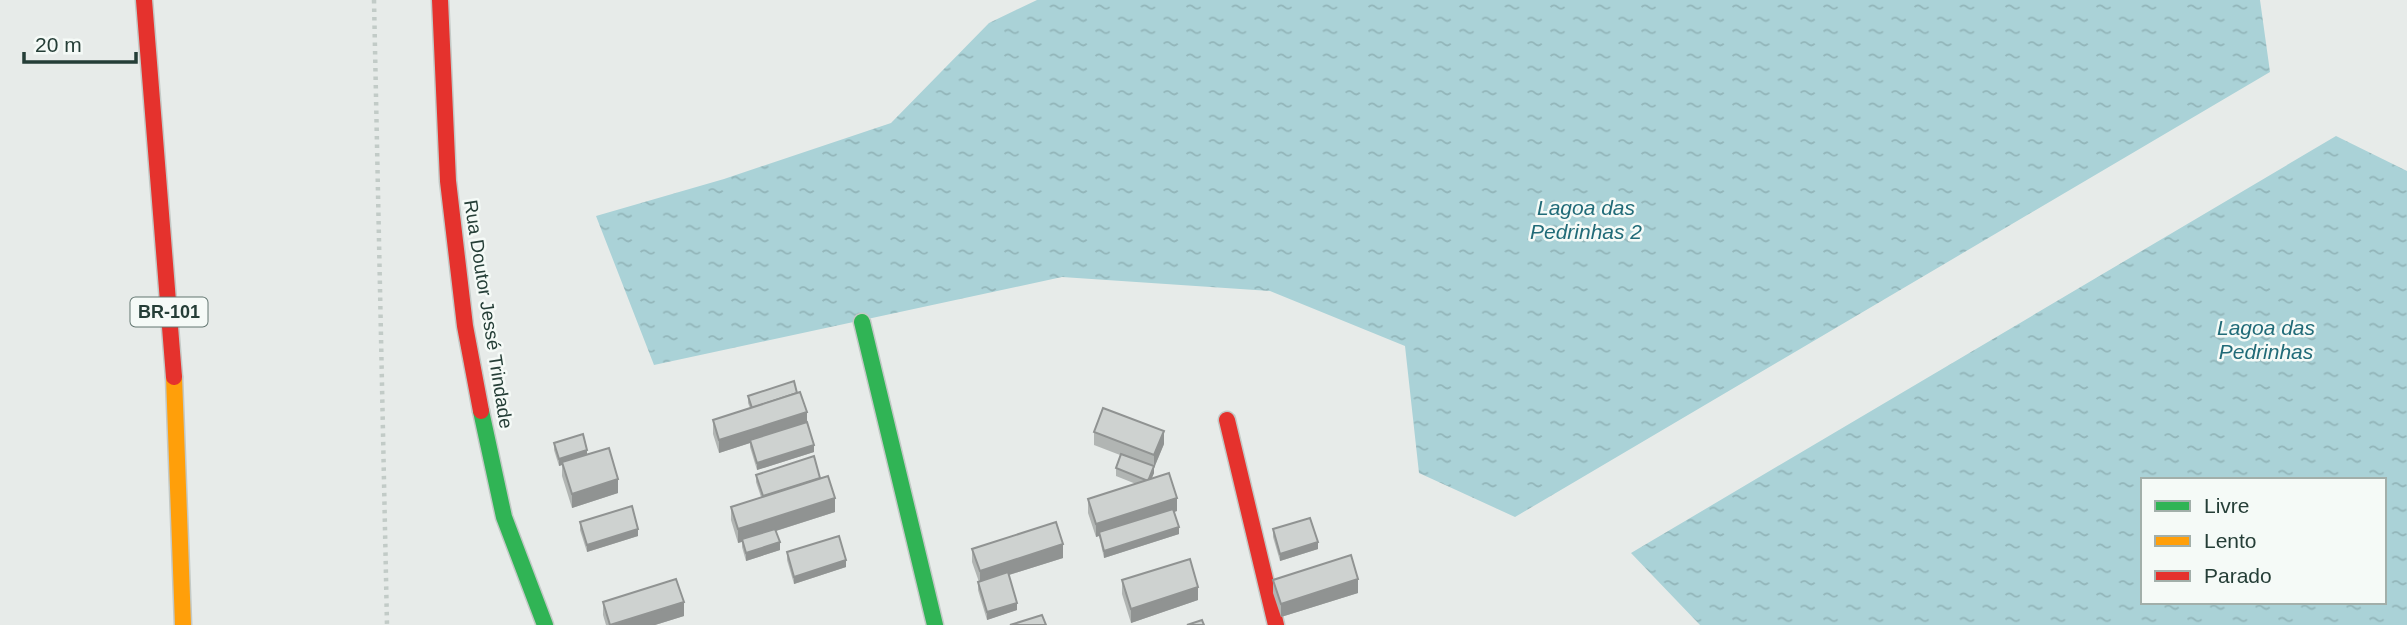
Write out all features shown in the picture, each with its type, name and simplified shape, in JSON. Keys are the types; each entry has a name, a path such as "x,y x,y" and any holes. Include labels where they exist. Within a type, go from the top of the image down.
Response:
{"main road":[{"name":"BR-101","path":"144,0 174,368 183,625"},
{"name":"Rua Doutor Jessé Trindade","path":"440,0 448,181 465,326 504,517 545,625"},
{"path":"862,322 935,625"},
{"path":"1227,420 1276,625"}],"path":[{"path":"374,0 387,625"}],"water":[{"name":"Lagoa das Pedrinhas 2","path":"1037,0 2260,0 2270,72 1515,517 1419,473 1405,346 1270,291 1062,277 654,365 596,216 724,179 891,123 989,23"},
{"name":"Lagoa das Pedrinhas","path":"2336,136 2407,171 2407,625 1700,625 1631,553"}],"building":[{"path":"794,381 797,393 752,408 748,396"},
{"path":"800,392 807,412 719,440 713,420"},
{"path":"1103,408 1164,431 1154,455 1094,432"},
{"path":"807,422 814,445 757,463 750,440"},
{"path":"583,434 587,450 559,459 554,443"},
{"path":"609,448 618,479 572,494 562,462"},
{"path":"1121,454 1154,466 1148,481 1116,468"},
{"path":"814,456 820,478 763,496 756,475"},
{"path":"1169,473 1177,498 1096,524 1088,499"},
{"path":"828,476 835,498 738,529 731,507"},
{"path":"632,506 638,529 587,545 580,522"},
{"path":"1173,509 1179,527 1104,551 1099,532"},
{"path":"1310,518 1318,542 1280,554 1273,529"},
{"path":"1056,522 1063,544 980,571 972,549"},
{"path":"775,529 780,542 746,553 742,539"},
{"path":"839,536 846,560 794,577 787,552"},
{"path":"1351,555 1358,579 1281,604 1273,580"},
{"path":"1190,559 1198,587 1131,609 1122,580"},
{"path":"1008,572 1017,603 987,612 978,582"},
{"path":"676,579 684,602 610,625 603,602"},
{"path":"1042,615 1046,625 1010,625"},
{"path":"1202,620 1204,625 1187,625"}],"traffic: fast":[{"path":"862,322 935,625"},
{"path":"481,411 504,517 545,625"}],"traffic: slow":[{"path":"174,377 183,625"}],"traffic: jam":[{"path":"144,0 174,377"},
{"path":"440,0 448,181 465,326 481,411"},
{"path":"1227,420 1276,625"}]}
